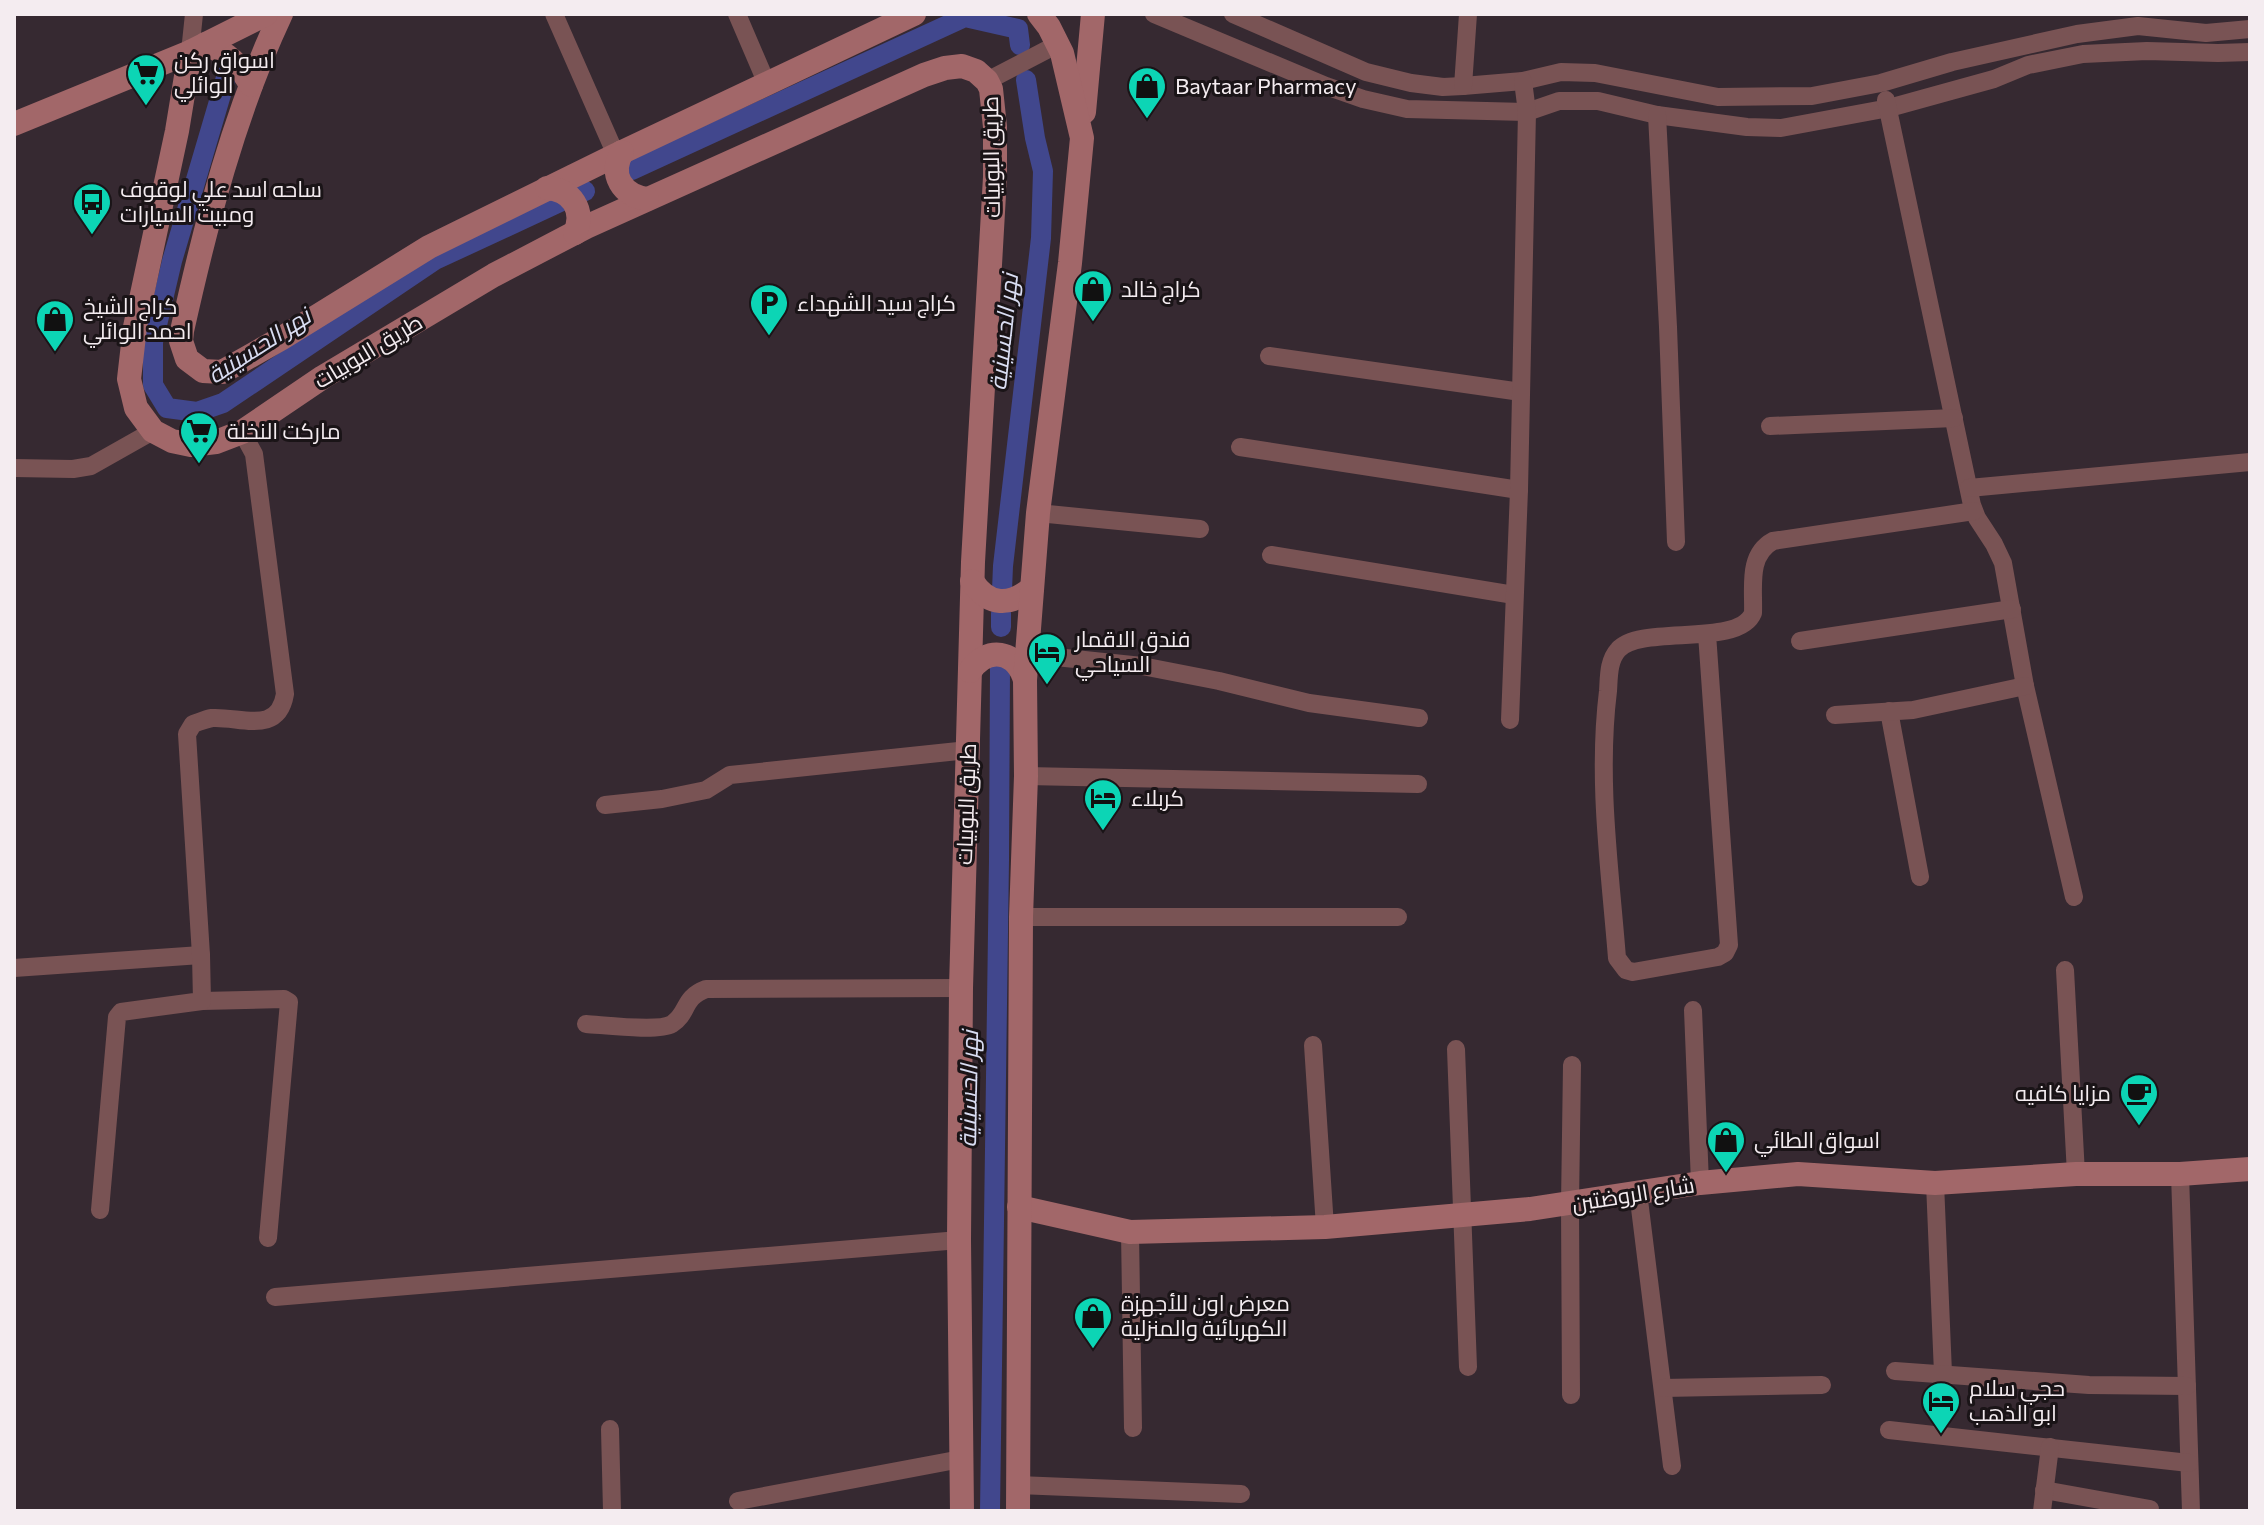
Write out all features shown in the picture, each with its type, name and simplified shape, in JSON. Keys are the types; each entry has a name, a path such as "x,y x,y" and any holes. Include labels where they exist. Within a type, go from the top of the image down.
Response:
{"main road":[{"path":"14,124 198,48 266,14"},
{"path":"281,14 259,62 232,139 199,257 181,341 187,359 203,371 222,372 429,247 619,153 914,14"},
{"path":"1039,14 1058,44 1071,84 1082,138"},
{"path":"1018,1511 1025,680 1038,513 1070,263 1093,14"},
{"path":"198,48 221,50 233,60 251,85"},
{"path":"153,431 136,408 129,379 130,366 135,327 198,48"},
{"name":"طريق البوبيات","path":"153,431 172,441 191,445 216,442 242,432 323,377 494,275 647,199 924,75 962,66 976,71 987,81 994,109 995,177 972,581 961,988 961,1511"},
{"path":"619,153 620,183 628,193 647,199"},
{"path":"547,188 560,190 575,202 579,214 575,233"},
{"path":"972,581 988,598 1000,601 1011,601 1032,588"},
{"path":"970,671 976,662 995,654 1015,661 1022,669 1025,680"},
{"name":"شارع الروضتين","path":"1019,1207 1130,1232 1325,1227 1570,1204 1700,1183 1798,1174 1935,1183 2076,1174 2180,1174 2250,1169"}],"street":[{"path":"194,14 198,48"},
{"path":"554,14 619,153"},
{"path":"737,14 767,84"},
{"path":"1154,14 1326,86 1407,109 1527,112 1559,101 1598,101 1657,115 1747,127 1781,128 1889,108 1994,79 2028,65 2083,54 2250,52"},
{"path":"1233,14 1366,72 1411,83 1463,86 1523,81 1561,72 1595,73 1718,97 1812,96 1881,83 1952,62 2077,34 2138,26 2206,33 2250,29"},
{"path":"1463,86 1468,14"},
{"path":"987,81 1058,44"},
{"path":"1510,720 1519,490 1527,112 1523,81"},
{"path":"1881,83 1889,108 1974,511 1999,553 2025,686 2074,897"},
{"path":"1657,115 1676,542"},
{"path":"1269,356 1521,392"},
{"path":"1770,426 1954,418"},
{"path":"14,468 73,469 91,466 153,431"},
{"path":"202,1001 187,734 193,724 210,718 259,721 274,717 283,708 285,694 254,454 242,432"},
{"path":"1240,447 1519,490"},
{"path":"1969,488 2250,462"},
{"path":"1707,634 1729,945 1725,953 1718,957 1633,972 1626,970 1617,958 1604,802 1604,733 1611,665 1616,652 1633,641 1707,634 1739,627 1751,618 1756,558 1773,541 1974,511"},
{"path":"1038,513 1200,529"},
{"path":"1271,555 1514,595"},
{"path":"1800,641 2012,609"},
{"path":"1027,654 1142,666 1309,703 1419,718"},
{"path":"1835,715 1913,710 2025,686"},
{"path":"1889,711 1920,877"},
{"path":"605,805 662,799 706,790 730,775 968,750"},
{"path":"1026,776 1418,784"},
{"path":"1021,917 1398,917"},
{"path":"14,968 201,955"},
{"path":"2065,970 2076,1174"},
{"path":"586,1024 657,1029 671,1024 691,997 706,989 961,988"},
{"path":"100,1210 117,1017 121,1012 202,1001 284,999 289,1002 268,1238"},
{"path":"1693,1010 1700,1183"},
{"path":"1313,1045 1325,1227"},
{"path":"1456,1049 1468,1367"},
{"path":"1571,1395 1572,1065"},
{"path":"2180,1174 2191,1511"},
{"path":"1935,1183 1943,1373"},
{"path":"1638,1192 1672,1466"},
{"path":"1130,1232 1133,1428"},
{"path":"275,1297 959,1240"},
{"path":"1895,1371 2089,1385 2187,1386"},
{"path":"1663,1388 1822,1385"},
{"path":"610,1429 612,1511"},
{"path":"1889,1430 2189,1463"},
{"path":"2042,1511 2050,1447"},
{"path":"738,1501 961,1459"},
{"path":"1018,1485 1241,1494"},
{"path":"2044,1490 2170,1511"}],"waterway":[{"name":"نهر الحسينية","path":"632,170 965,17 1018,29 1020,45"},
{"name":"نهر الحسينية","path":"230,64 172,261 153,342 153,385 167,408 197,412 223,403 435,260 560,202"},
{"name":"نهر الحسينية","path":"1002,590 1041,238 1043,171 1026,80"},
{"name":"نهر الحسينية","path":"1001,613 1001,627"},
{"name":"نهر الحسينية","path":"990,1511 1000,668"}],"place":[{"name":"اسواق ركن الوائلي","path":"146,107"},
{"name":"Baytaar Pharmacy","path":"1147,120"},
{"name":"ساحه اسد علي لوقوف ومبيت السيارات","path":"92,236"},
{"name":"كراج خالد","path":"1093,323"},
{"name":"كراج سيد الشهداء","path":"769,337"},
{"name":"كراج الشيخ احمد الوائلي","path":"55,353"},
{"name":"ماركت النخلة","path":"199,465"},
{"name":"فندق الاقمار السياحي","path":"1047,686"},
{"name":"كربلاء","path":"1103,832"},
{"name":"مزايا كافيه","path":"2139,1127"},
{"name":"اسواق الطائي","path":"1726,1174"},
{"name":"معرض اون للأجهزة الكهربائية والمنزلية","path":"1093,1350"},
{"name":"حجي سلام ابو الذهب","path":"1941,1435"}]}
